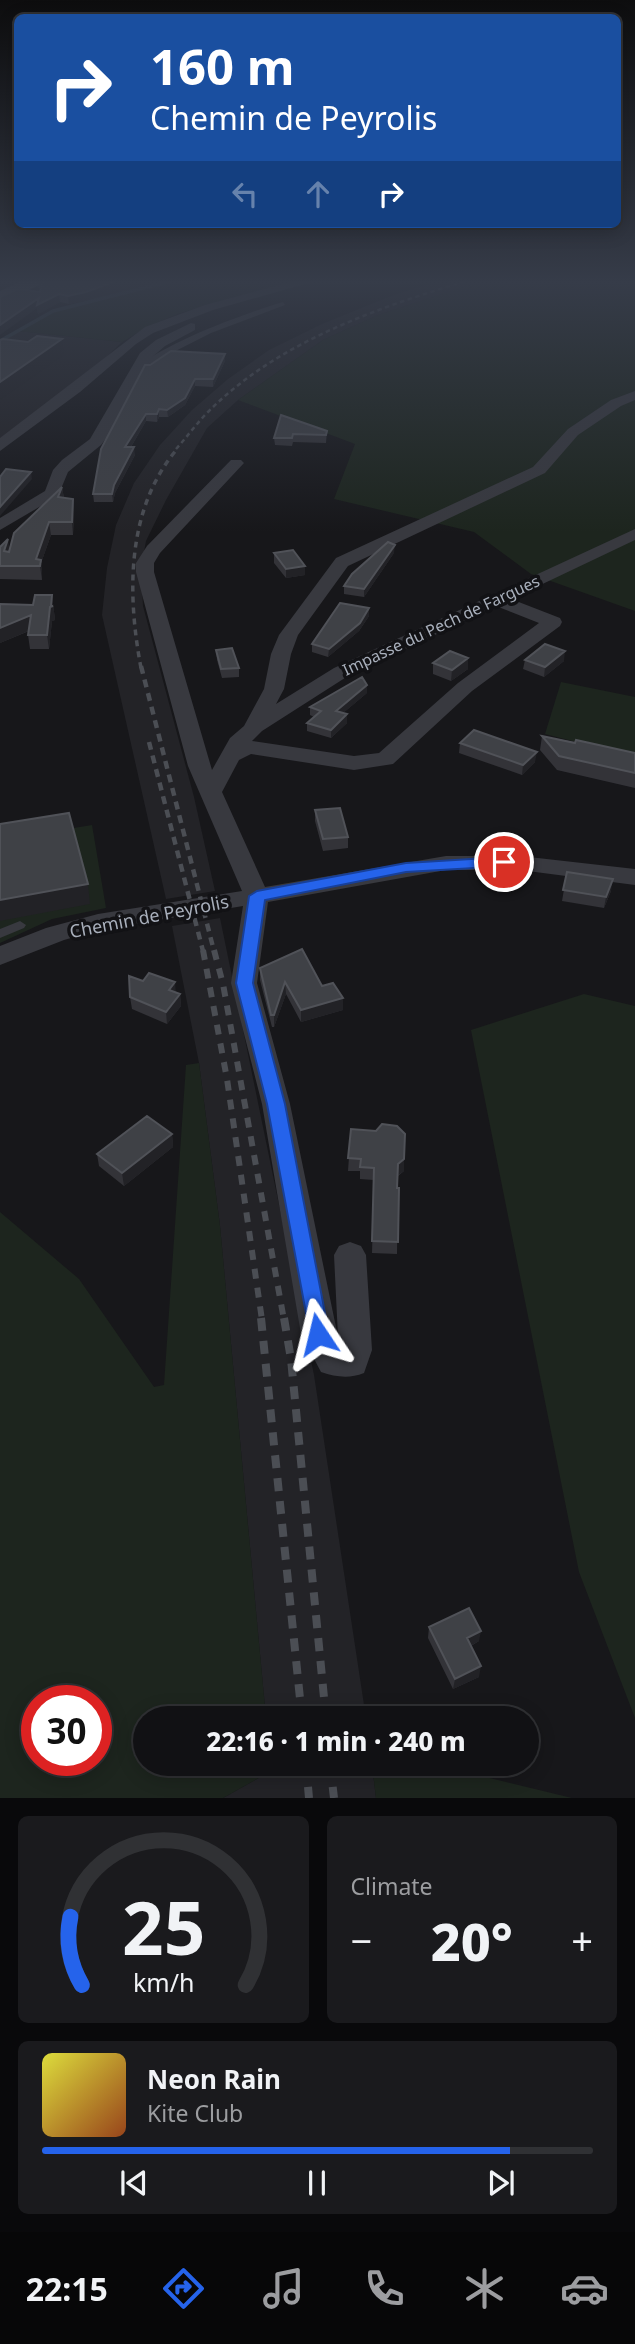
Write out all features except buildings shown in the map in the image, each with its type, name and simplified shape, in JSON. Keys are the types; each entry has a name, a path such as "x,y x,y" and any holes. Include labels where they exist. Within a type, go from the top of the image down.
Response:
{"street":[{"path":"0,446 22,426 92,377 106,364"},
{"path":"0,526 52,493 55,480 66,461 88,449 103,434 141,364"},
{"path":"211,791 230,756 253,729 274,689 281,654 289,635 342,562 540,470 573,432 617,403 635,395"},
{"path":"236,463 170,530 145,563 168,662 199,765 257,896 244,983 276,1104 318,1334 334,1361 352,1362 355,1350 350,1255"},
{"name":"Impasse du Pech de Fargues","path":"253,729 341,672 635,534"},
{"path":"230,756 248,747 354,763 385,759 465,687 553,622 495,599"},
{"name":"Chemin de Peyrolis","path":"0,956 55,934 98,922 446,863 520,863 574,867 635,877"}],"lane":[{"path":"138,368 145,364"},
{"path":"0,934 20,925"}],"shaded area":[{"path":"0,364 99,364 90,373 0,440"},
{"path":"249,364 289,364 238,400 207,428 146,541 141,568 143,606 194,797 215,891 166,899 102,615 107,568 116,525 134,483 160,445 192,410"},
{"path":"289,364 635,364 635,611 531,574 474,532 334,499 355,444 238,400"},
{"path":"561,682 635,697 635,757 545,734"},
{"path":"92,825 106,908 52,919 0,943 0,840"},
{"path":"220,918 314,1375 364,1706 265,1706 220,1226 199,1063 172,926"},
{"path":"584,994 635,1006 635,1718 579,1572 471,1030"},
{"path":"199,1063 220,1226 265,1706 133,1706 133,1776 262,1776 223,1798 0,1798 0,1212 79,1279 154,1387 164,1385 186,1065"},
{"path":"262,1776 373,1776 376,1798 223,1798"},
{"path":"373,1776 481,1776 572,1798 376,1798"}],"railway":[{"path":"176,449 235,387 269,364"},
{"path":"141,668 134,611 135,553 148,497 178,448"},
{"path":"141,666 214,951"},
{"path":"149,742 203,951"},
{"path":"203,950 227,1079 262,1320"},
{"path":"214,950 223,984 284,1320"},
{"path":"261,1318 301,1706"},
{"path":"284,1318 291,1359 325,1706"},
{"path":"307,1776 309,1798"},
{"path":"331,1776 334,1798"}],"route":[{"path":"318,1334 276,1104 244,983 257,896 406,868 446,863 504,862"}]}
